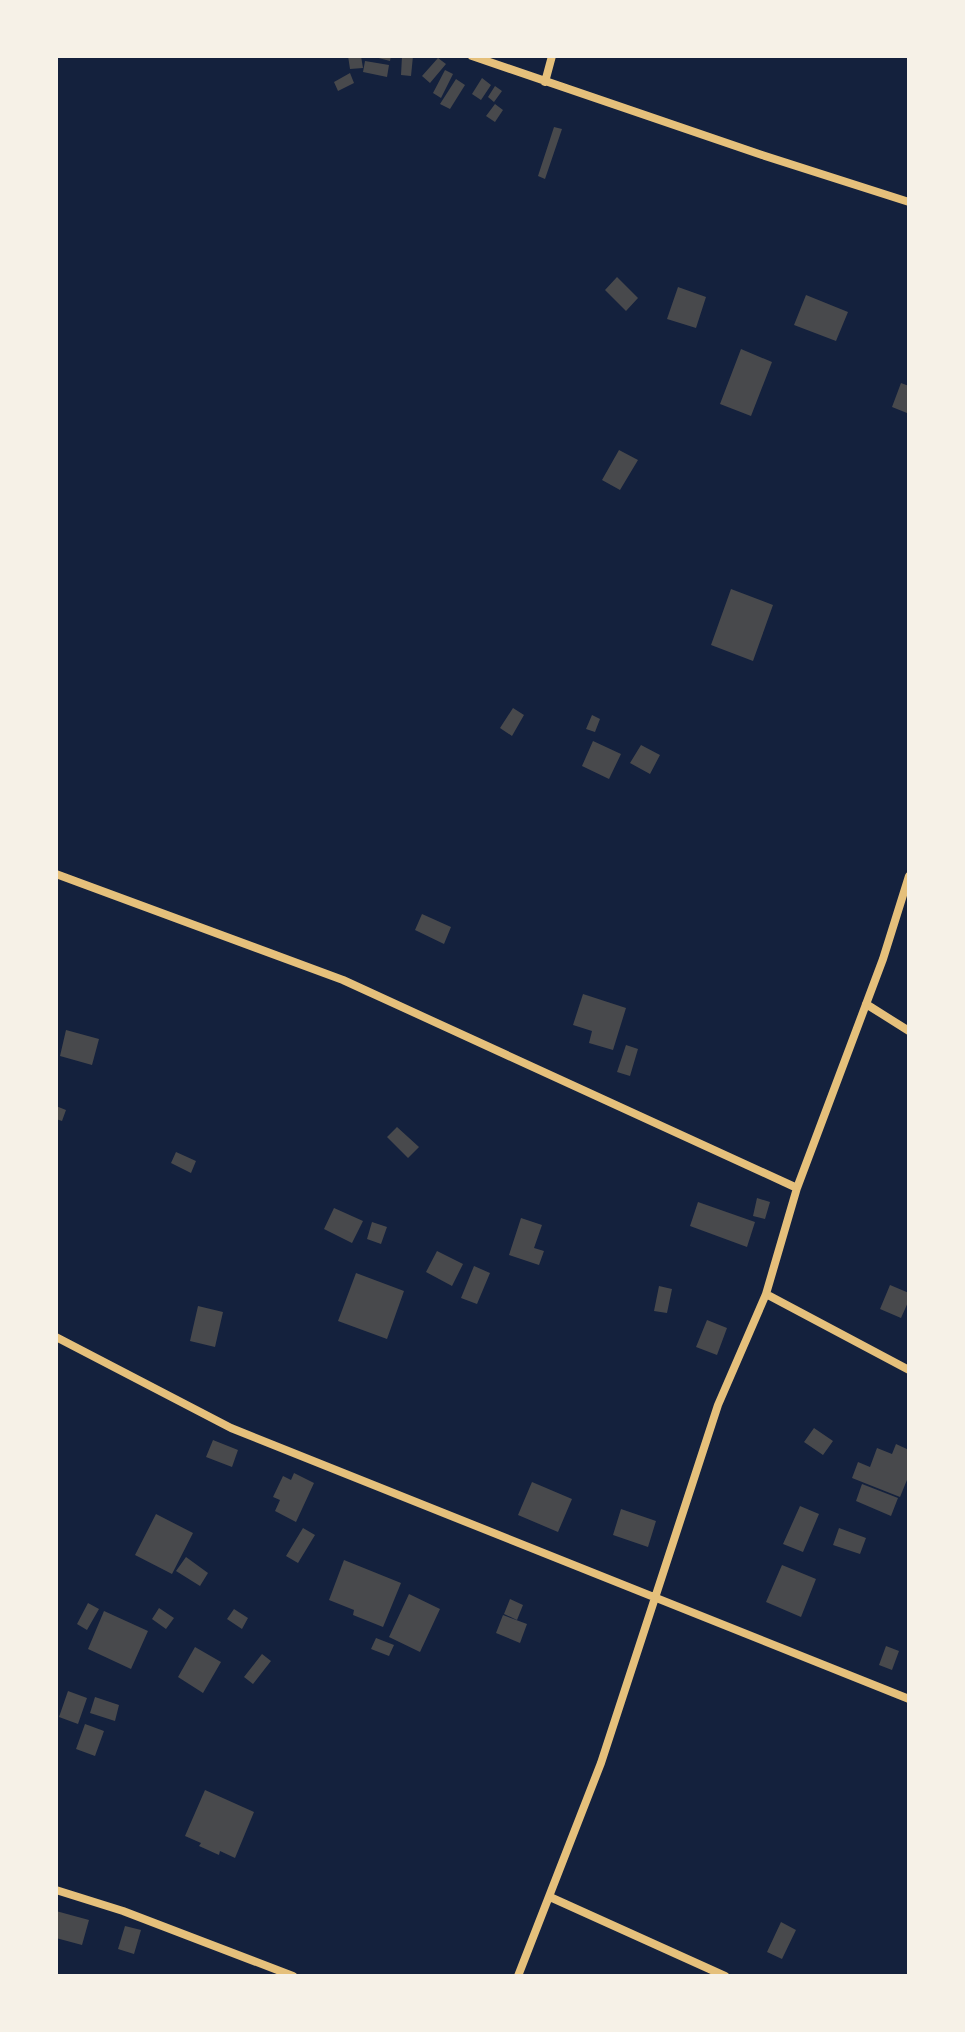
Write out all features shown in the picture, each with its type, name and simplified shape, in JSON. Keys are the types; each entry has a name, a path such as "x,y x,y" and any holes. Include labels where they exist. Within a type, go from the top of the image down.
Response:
{"street":[{"path":"472,56 909,202"},
{"path":"545,82 552,56"},
{"path":"56,874 343,980 797,1188"},
{"path":"518,1976 601,1763 718,1405 766,1294 797,1188 866,1004 909,876"},
{"path":"866,1004 909,1031"},
{"path":"766,1294 909,1370"},
{"path":"56,1337 231,1428 909,1699"},
{"path":"56,1890 123,1911 293,1976"},
{"path":"550,1897 725,1976"}],"building":[{"path":"348,56 361,56 363,68 350,69"},
{"path":"371,56 391,56 390,61"},
{"path":"402,56 413,56 411,76 401,75"},
{"path":"438,58 446,64 430,83 422,76"},
{"path":"365,61 389,65 387,77 363,72"},
{"path":"445,70 453,74 441,98 433,93"},
{"path":"350,73 354,83 338,91 334,82"},
{"path":"482,78 491,85 481,100 472,94"},
{"path":"456,79 465,85 450,109 440,104"},
{"path":"495,86 502,91 494,102 488,97"},
{"path":"495,104 503,110 495,122 486,116"},
{"path":"554,127 562,129 545,179 538,176"},
{"path":"617,277 638,298 626,311 605,290"},
{"path":"678,287 706,297 696,328 667,319"},
{"path":"806,295 848,312 836,341 794,325"},
{"path":"741,349 772,362 751,416 720,404"},
{"path":"901,383 909,386 907,413 892,407"},
{"path":"619,450 638,460 620,490 602,480"},
{"path":"731,589 773,605 753,661 711,645"},
{"path":"513,708 524,715 512,736 500,728"},
{"path":"592,715 600,719 595,732 586,729"},
{"path":"593,741 621,754 609,779 582,766"},
{"path":"641,745 660,755 650,774 630,763"},
{"path":"422,914 451,927 444,944 415,930"},
{"path":"583,994 626,1008 613,1050 589,1043 592,1031 573,1025"},
{"path":"66,1030 99,1039 92,1065 60,1056"},
{"path":"626,1045 638,1049 630,1076 617,1072"},
{"path":"56,1106 66,1110 62,1121 56,1119"},
{"path":"397,1127 419,1147 408,1158 387,1137"},
{"path":"176,1152 196,1161 191,1173 171,1163"},
{"path":"757,1198 770,1202 765,1219 753,1216"},
{"path":"698,1202 755,1222 747,1247 690,1226"},
{"path":"334,1208 363,1221 352,1243 324,1229"},
{"path":"521,1218 542,1225 534,1248 544,1251 539,1265 509,1255"},
{"path":"372,1222 387,1227 381,1244 367,1239"},
{"path":"437,1251 463,1264 452,1286 426,1272"},
{"path":"474,1266 490,1273 477,1304 461,1298"},
{"path":"356,1273 404,1291 387,1339 338,1321"},
{"path":"890,1285 909,1293 901,1318 880,1309"},
{"path":"659,1286 672,1289 667,1313 654,1311"},
{"path":"198,1306 223,1312 215,1347 190,1341"},
{"path":"707,1320 727,1328 717,1355 696,1347"},
{"path":"814,1428 833,1441 823,1455 804,1442"},
{"path":"213,1440 238,1450 232,1467 206,1457"},
{"path":"896,1444 909,1450 909,1475 900,1497 852,1478 858,1462 870,1467 877,1448 892,1454"},
{"path":"294,1473 314,1483 296,1522 275,1511 280,1500 273,1497 283,1476 291,1480"},
{"path":"532,1482 572,1499 558,1532 518,1515"},
{"path":"862,1484 898,1498 891,1516 856,1501"},
{"path":"800,1506 819,1514 803,1552 783,1544"},
{"path":"621,1509 656,1521 648,1547 613,1535"},
{"path":"156,1514 193,1533 172,1574 135,1555"},
{"path":"303,1528 315,1535 298,1563 286,1556"},
{"path":"839,1528 866,1538 860,1554 833,1545"},
{"path":"186,1557 208,1573 200,1586 176,1571"},
{"path":"344,1560 401,1583 383,1627 353,1615 354,1610 329,1600"},
{"path":"782,1565 816,1579 801,1617 766,1602"},
{"path":"409,1594 440,1609 420,1652 389,1637"},
{"path":"510,1599 523,1605 517,1620 504,1614"},
{"path":"88,1603 99,1609 87,1630 77,1624"},
{"path":"159,1608 174,1618 166,1629 152,1619"},
{"path":"234,1609 248,1618 242,1629 227,1619"},
{"path":"104,1611 148,1631 131,1669 88,1649"},
{"path":"503,1615 527,1624 520,1643 496,1633"},
{"path":"376,1638 394,1645 389,1656 371,1649"},
{"path":"886,1646 899,1651 892,1670 879,1665"},
{"path":"195,1647 221,1662 203,1693 178,1677"},
{"path":"262,1654 271,1661 253,1684 244,1677"},
{"path":"68,1691 87,1698 78,1724 59,1717"},
{"path":"95,1697 119,1705 115,1721 90,1713"},
{"path":"85,1724 104,1731 95,1756 76,1749"},
{"path":"205,1790 254,1812 235,1858 220,1851 219,1855 185,1836"},
{"path":"56,1911 89,1920 82,1945 56,1938"},
{"path":"781,1922 796,1930 782,1959 767,1952"},
{"path":"125,1926 141,1930 134,1954 118,1949"}]}
